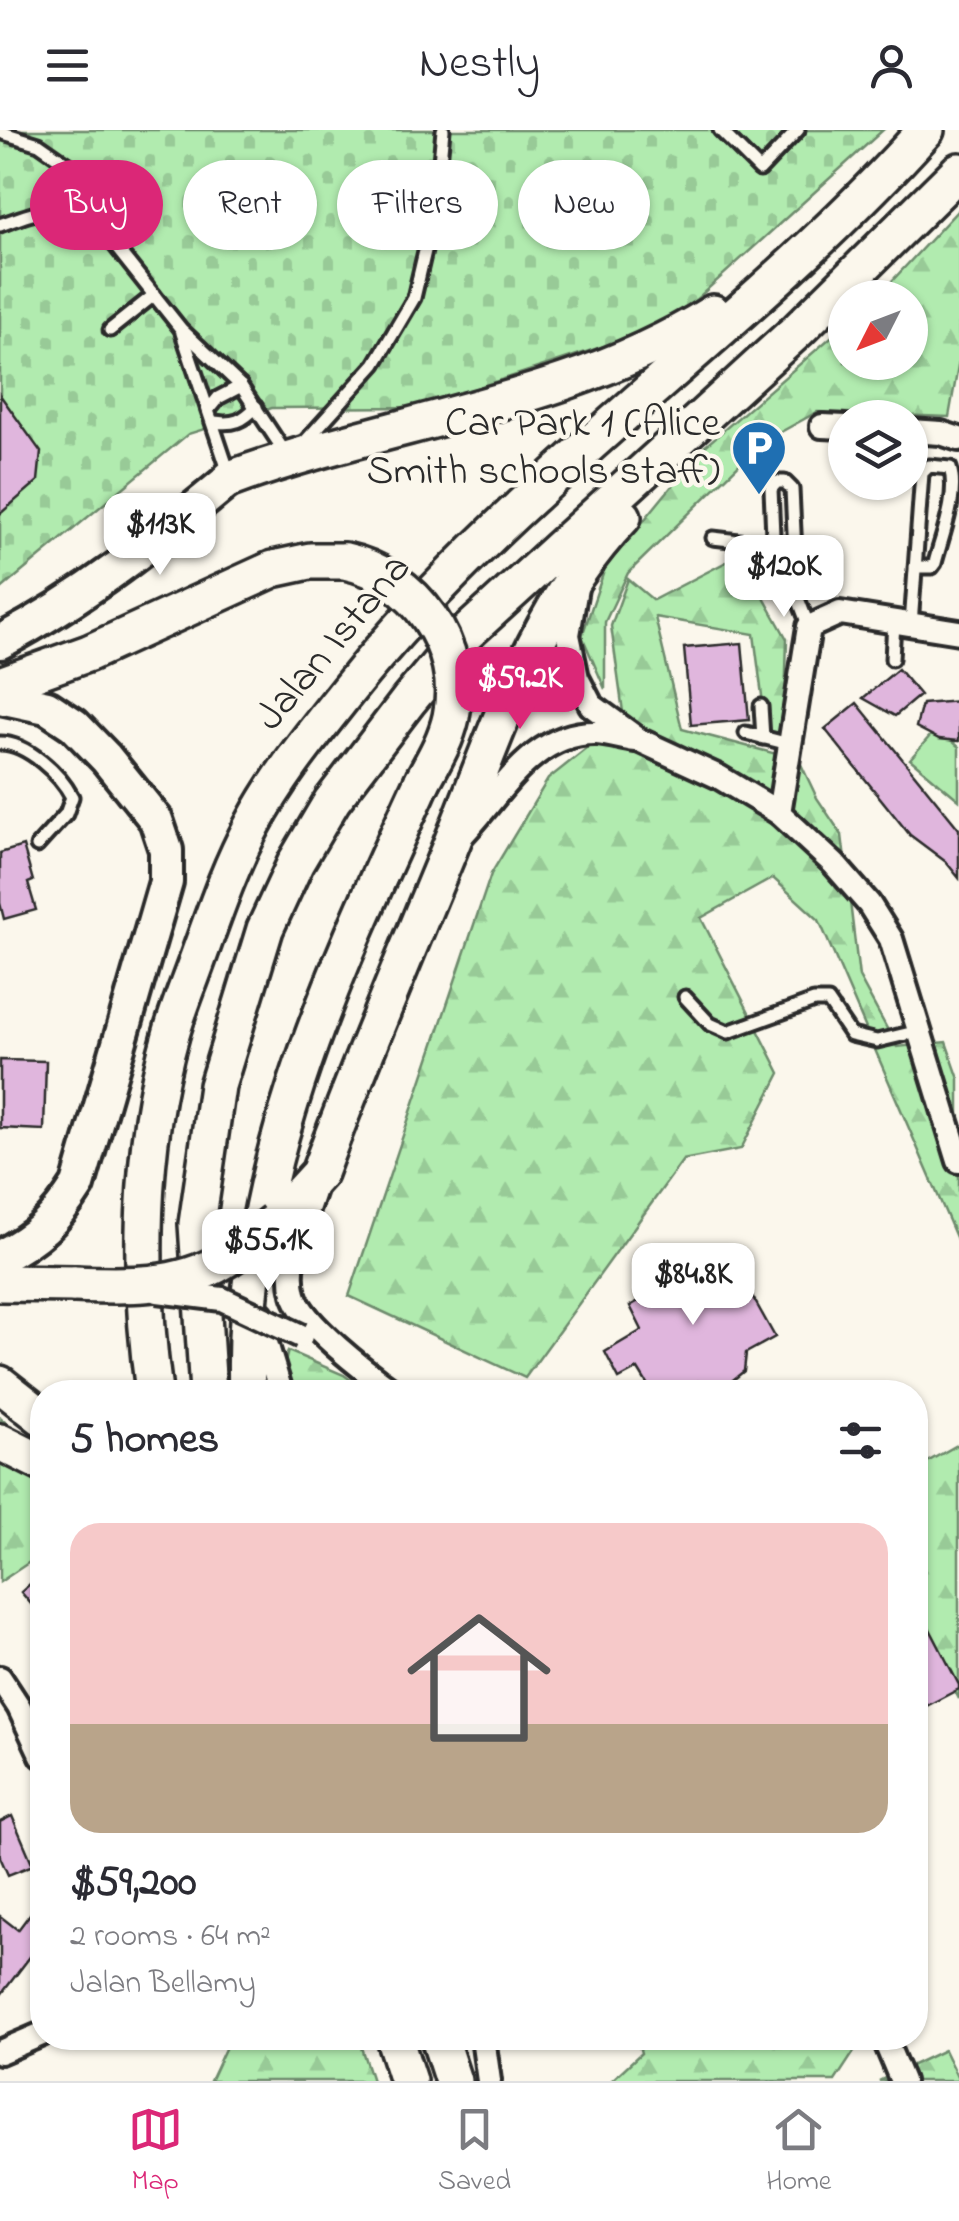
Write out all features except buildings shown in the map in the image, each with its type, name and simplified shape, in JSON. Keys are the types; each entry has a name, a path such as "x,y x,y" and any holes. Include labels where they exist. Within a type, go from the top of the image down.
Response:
{"main road":[{"name":"Jalan Istana","path":"152,1380 145,1331 147,1176 170,1036 222,890 253,824 291,761 438,587 501,525 794,262 926,130"},
{"path":"207,1380 197,1224 217,1086 266,929 296,862 332,801 460,639 798,330 959,171"},
{"path":"0,639 44,618 137,556 230,478 290,456 475,410 613,363 674,337 794,262"},
{"path":"0,1284 121,1286 183,1279 265,1237 319,1173 516,679 566,588 601,539 798,330"},
{"path":"0,685 89,653 273,569 310,561 366,565 419,604 444,642 454,691 451,718 440,749 352,932 275,1152 265,1237 246,1340 247,1380"},
{"path":"0,697 47,707 74,726 156,820 166,850 166,882 154,929 78,1185 58,1218 22,1246 0,1256"},
{"path":"0,1384 30,1408"},
{"path":"0,1442 30,1456"},
{"path":"398,2050 408,2081"},
{"path":"443,2050 453,2081"}],"street":[{"path":"928,432 959,439"},
{"path":"584,563 568,635 577,678 590,705 639,740 719,777 779,814 834,864 869,904 892,938 959,1162"},
{"path":"779,814 809,627 840,613 959,632"},
{"path":"451,846 487,810 527,760 546,745 596,733 639,740"},
{"path":"319,1173 296,1248 294,1294 304,1315 378,1380"},
{"path":"265,1237 262,1330 277,1380"},
{"path":"121,1286 222,1299 368,1373"},
{"path":"0,1678 30,1731"},
{"path":"0,2052 30,2039"},
{"path":"484,2050 489,2081"},
{"path":"889,2050 902,2081"}],"lane":[{"path":"118,250 181,329 241,386 290,456 375,364 414,298 436,204 443,130"},
{"path":"720,130 760,170 788,133"},
{"path":"0,132 39,144 62,160"},
{"path":"0,225 30,214"},
{"path":"110,330 154,295"},
{"path":"181,329 230,478"},
{"path":"209,409 218,398 241,386"},
{"path":"214,422 230,424 244,420 256,407"},
{"path":"892,658 916,567 922,473 929,466 950,468 955,502 936,564 916,567"},
{"path":"797,596 775,582 770,489 777,482 792,488 797,596 809,627"},
{"path":"713,538 774,545"},
{"path":"761,706 762,738"},
{"path":"746,734 789,744"},
{"path":"0,743 12,743 62,779 72,797 66,814 37,846"},
{"path":"685,998 710,1024 728,1032 814,1001 828,1001 851,1035 877,1041 919,1031"}],"green space":[{"path":"0,130 883,130 668,325 419,407 272,408 188,434 0,590"},
{"path":"959,209 959,361 949,417 928,416 928,400 828,400 828,412 817,412 761,443 628,573 605,622 605,689 582,636 605,568 703,448 828,340 828,380 928,380 928,280 893,280"},
{"path":"740,555 787,639 784,738 767,734 754,634 655,617 682,729 799,760 817,798 842,835 859,977 897,1047 946,1042 959,1079 959,1244 819,920 773,878 701,918 780,1073 741,1149 683,1160 525,1378 349,1296 491,874 548,779 624,719 611,626 628,579 653,600"},
{"path":"937,728 959,747 959,800 910,759"},
{"path":"288,1351 351,1380 280,1380"},
{"path":"0,1418 30,1443 30,1562 0,1582"},
{"path":"959,1444 959,1699 928,1638 928,1462"},
{"path":"224,2050 362,2050 372,2081 210,2081"},
{"path":"640,2050 855,2050 835,2081 611,2081"},
{"path":"944,2050 959,2081 879,2081"}],"place":[{"name":"Car Park 1 (Alice Smith schools staff)","path":"759,497"}]}
